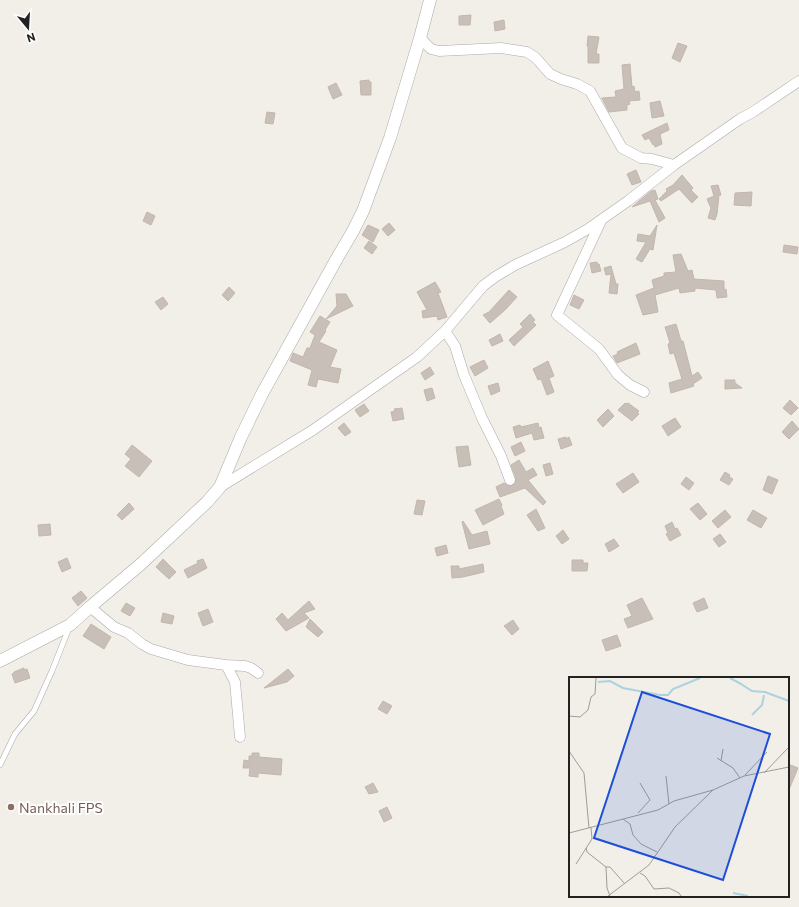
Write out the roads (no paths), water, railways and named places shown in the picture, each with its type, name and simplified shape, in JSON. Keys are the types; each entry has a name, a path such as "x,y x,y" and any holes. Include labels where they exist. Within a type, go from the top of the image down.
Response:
{"street":[{"path":"220,488 241,437 262,394 363,211 390,138 430,0"},
{"path":"420,38 431,49 439,51 501,48 527,52 536,58 550,74 577,84 590,91 608,120 622,148 641,158 652,159 674,165"},
{"path":"0,661 70,626 90,607 142,564 208,502 220,488 313,430 417,357 446,331 483,286 495,277 515,265 588,229 628,201 674,165 740,119 799,81"},
{"path":"601,220 557,315 599,349 618,375 630,385 644,392"},
{"path":"446,331 456,351 482,418 501,456 510,480"},
{"path":"90,607 114,627 128,633 151,649 188,660 226,666 245,666 258,673"},
{"path":"226,666 235,682 240,737"}],"lane":[{"path":"0,764 15,734 34,711 52,672 70,626"}],"place":[{"name":"Nankhali FPS","path":"11,807"}]}
